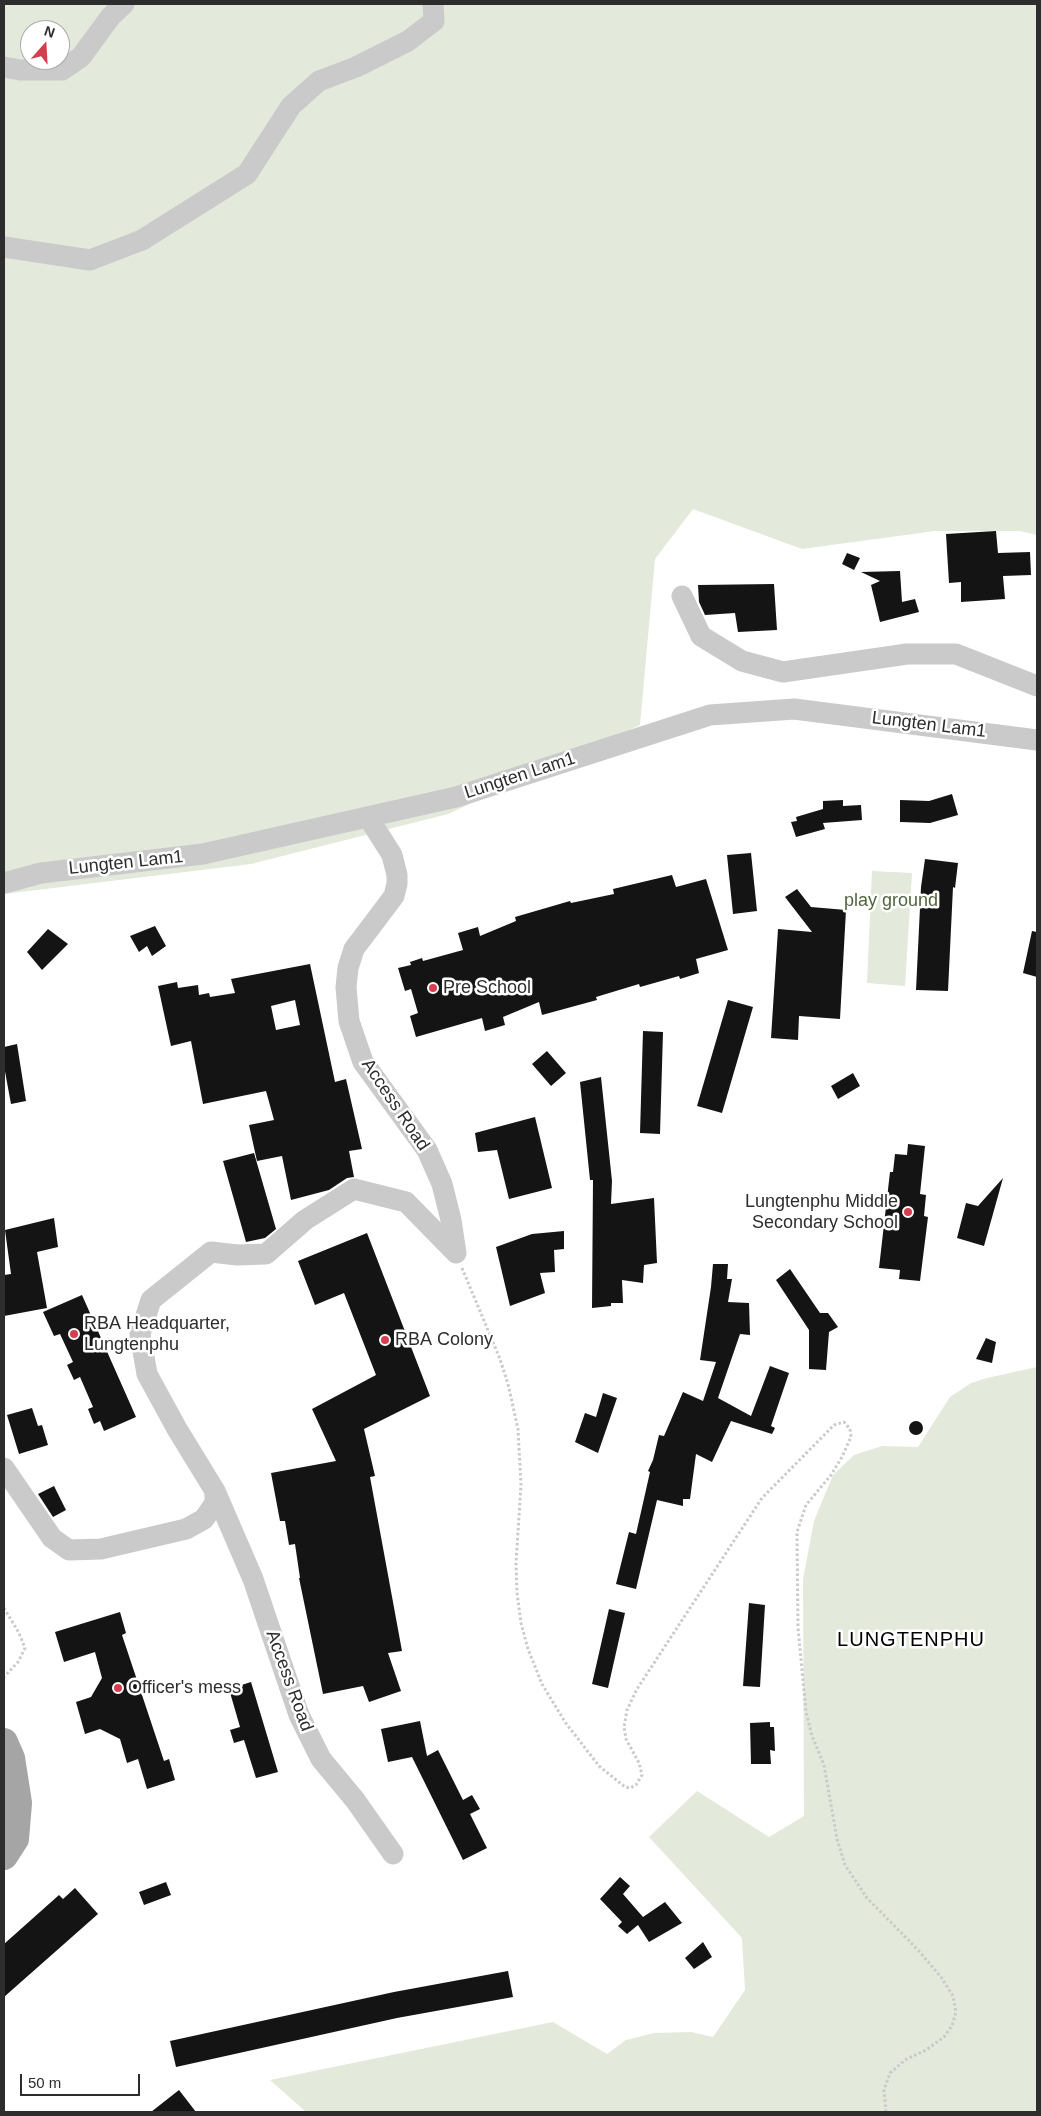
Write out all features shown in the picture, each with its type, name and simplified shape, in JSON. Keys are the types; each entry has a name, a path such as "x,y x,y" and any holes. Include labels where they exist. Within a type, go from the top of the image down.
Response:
{"main road":[{"path":"4,1742 11,1758 18,1803 15,1839 4,1856"}],"street":[{"path":"4,67 20,70 62,70 81,57 111,16 124,4"},
{"path":"4,247 90,260 142,240 247,174 291,106 305,93 319,81 356,67 408,41 434,21 432,4"},
{"path":"682,596 701,636 742,661 783,672 907,654 956,654 1037,686"},
{"name":"Lungten Lam1","path":"4,883 41,873 203,854 456,797 710,715 794,709 1037,740"},
{"name":"Access Road","path":"368,817 392,855 397,875 397,884 394,896 354,949 348,968 346,987 350,1020 363,1062 427,1150 442,1184 451,1220 456,1253"},
{"name":"Access Road","path":"393,1854 355,1800 321,1759 299,1715 253,1578 215,1492 176,1429 147,1374 140,1334 151,1300 211,1252 237,1255 266,1254 305,1220 354,1189 406,1202 456,1253"},
{"path":"4,1468 52,1538 69,1550 101,1549 186,1529 204,1519 215,1503 215,1492"}],"path":[{"path":"456,1253 500,1359 508,1384 518,1429 521,1485 516,1562 517,1593 521,1623 528,1649 542,1684 565,1722 600,1766 625,1787 630,1788 636,1785 642,1775 639,1763 626,1739 624,1727 627,1710 637,1688 762,1498 834,1425 844,1422 850,1428 850,1437 842,1457 831,1475 806,1505 797,1532 798,1628 806,1712 812,1736 824,1765 837,1839 845,1865 868,1898 941,1977 953,1996 956,2012 952,2026 944,2037 926,2050 899,2064 890,2073 884,2090 886,2112"},
{"path":"4,1608 19,1633 25,1648 18,1662 4,1677"}],"green space":[{"path":"4,4 1037,4 1037,535 1020,531 935,531 802,549 693,509 655,559 640,725 448,814 251,864 4,894"},
{"name":"play ground","path":"872,871 912,873 905,986 867,983"},
{"path":"1037,1367 1037,2112 306,2112 270,2080 553,2022 607,2054 626,2040 654,2033 691,2032 713,2037 745,1990 742,1938 649,1837 697,1791 769,1837 804,1816 803,1579 814,1521 833,1475 854,1455 882,1446 918,1447 950,1397 971,1383"}],"building":[{"path":"996,531 998,553 1030,552 1031,575 1003,576 1005,599 961,602 961,582 949,583 946,534"},
{"path":"847,553 860,558 854,570 842,564"},
{"path":"900,571 902,602 915,599 919,612 880,622 871,585 880,581 861,572"},
{"path":"774,584 777,630 738,632 735,613 705,615 699,602 698,585"},
{"path":"952,794 958,815 930,823 900,822 900,800 929,801"},
{"path":"843,800 843,806 861,805 862,820 823,823 825,829 796,837 791,822 797,821 796,817 823,809 823,801"},
{"path":"751,853 757,911 733,914 727,855"},
{"path":"925,859 958,863 955,888 953,887 948,991 916,990 921,887"},
{"path":"672,875 676,887 706,879 728,950 696,959 699,973 680,979 679,976 640,987 639,984 596,997 597,1000 542,1015 539,1002 503,1017 505,1025 485,1031 482,1018 416,1037 410,1016 418,1013 411,989 405,991 398,968 411,965 410,962 422,958 423,961 463,950 458,933 478,927 480,936 516,921 515,917 570,901 571,903 614,894 613,889"},
{"path":"797,889 811,907 846,910 840,1019 799,1016 798,1040 771,1038 778,929 812,932 785,897"},
{"path":"155,926 166,946 152,956 147,946 139,952 130,936"},
{"path":"48,929 68,944 42,970 27,952"},
{"path":"1032,931 1037,932 1037,977 1023,973"},
{"path":"310,964 335,1082 346,1079 362,1149 349,1151 354,1177 347,1178 329,1190 291,1200 282,1156 257,1161 249,1125 274,1120 266,1091 203,1104 191,1041 171,1046 158,986 177,982 178,988 198,985 199,995 209,993 210,997 235,993 231,979","holes":["295,1000 300,1025 276,1030 271,1006"]},
{"path":"728,1000 753,1007 722,1113 697,1106"},
{"path":"643,1031 663,1032 660,1134 640,1133"},
{"path":"17,1044 26,1101 11,1104 4,1066 4,1047"},
{"path":"547,1051 566,1073 551,1086 532,1064"},
{"path":"853,1073 860,1086 838,1099 831,1086"},
{"path":"601,1077 612,1181 611,1204 654,1198 657,1263 644,1265 643,1283 622,1280 623,1303 611,1303 611,1306 592,1308 593,1180 590,1180 580,1082"},
{"path":"535,1117 552,1188 509,1199 497,1150 478,1152 475,1133"},
{"path":"908,1144 925,1146 920,1194 926,1195 924,1216 928,1217 920,1281 899,1279 900,1270 879,1268 890,1172 893,1172 895,1154 907,1155"},
{"path":"254,1153 276,1229 265,1238 246,1242 223,1161"},
{"path":"1003,1178 984,1246 957,1238 966,1203 978,1206"},
{"path":"54,1218 58,1247 37,1252 47,1308 4,1316 4,1275 11,1274 5,1230"},
{"path":"564,1231 564,1249 554,1250 555,1272 540,1273 545,1293 510,1306 496,1247 532,1234"},
{"path":"367,1233 430,1396 364,1429 375,1476 370,1477 402,1651 388,1653 401,1691 369,1702 363,1686 323,1694 299,1578 295,1544 289,1545 285,1521 280,1521 271,1473 336,1461 312,1409 376,1375 344,1293 315,1305 298,1261"},
{"path":"713,1264 728,1264 727,1279 732,1279 728,1302 749,1303 750,1335 740,1334 718,1398 751,1416 770,1366 789,1373 771,1426 775,1428 772,1434 731,1421 712,1462 696,1454 690,1499 683,1499 683,1506 657,1500 636,1589 616,1584 629,1532 636,1534 650,1472 648,1471 653,1460 659,1435 664,1436 683,1392 703,1401 716,1362 700,1360"},
{"path":"790,1269 820,1313 828,1313 838,1327 829,1332 826,1370 809,1369 809,1330 776,1280"},
{"path":"82,1295 136,1417 104,1431 100,1421 94,1424 88,1409 93,1407 80,1377 74,1380 67,1365 73,1362 60,1334 54,1336 43,1312"},
{"path":"986,1338 996,1342 992,1363 976,1359"},
{"path":"603,1393 617,1398 598,1453 575,1442 585,1413 596,1417"},
{"path":"32,1408 38,1426 42,1425 48,1445 19,1454 7,1415"},
{"path":"916,1421 921,1423 923,1428 921,1433 916,1435 911,1433 909,1428 911,1423"},
{"path":"54,1486 66,1510 53,1517 38,1494"},
{"path":"749,1603 765,1605 760,1687 743,1686"},
{"path":"609,1609 625,1613 608,1688 592,1684"},
{"name":"Officer's mess","path":"120,1612 126,1633 122,1635 164,1761 169,1759 175,1780 147,1789 138,1759 127,1763 120,1739 100,1729 85,1734 76,1702 91,1697 102,1678 95,1652 64,1662 55,1632"},
{"path":"251,1682 278,1772 256,1778 244,1740 234,1743 230,1730 240,1727 229,1689"},
{"path":"420,1721 427,1756 438,1750 463,1800 472,1795 480,1809 470,1814 487,1848 463,1860 412,1757 388,1762 381,1729"},
{"path":"770,1722 770,1727 774,1727 775,1751 770,1750 771,1764 751,1764 750,1723"},
{"path":"620,1877 630,1886 623,1894 643,1917 665,1902 682,1923 649,1942 638,1925 627,1934 618,1926 622,1922 600,1899"},
{"path":"166,1882 171,1895 144,1905 139,1892"},
{"path":"75,1888 98,1914 4,1997 4,1944 59,1895 63,1899"},
{"path":"703,1942 712,1957 694,1969 685,1958"},
{"path":"508,1971 513,1997 397,2018 176,2067 170,2041 394,1992"},
{"path":"179,2090 196,2112 151,2112"}],"place":[{"name":"Pre School","path":"433,988"},
{"name":"Lungtenphu Middle Secondary School","path":"908,1212"},
{"name":"RBA Headquarter, Lungtenphu","path":"74,1334"},
{"name":"RBA Colony","path":"385,1340"},
{"name":"Officer's mess","path":"118,1688"}],"district":[{"name":"LUNGTENPHU","path":"911,1640"}]}
